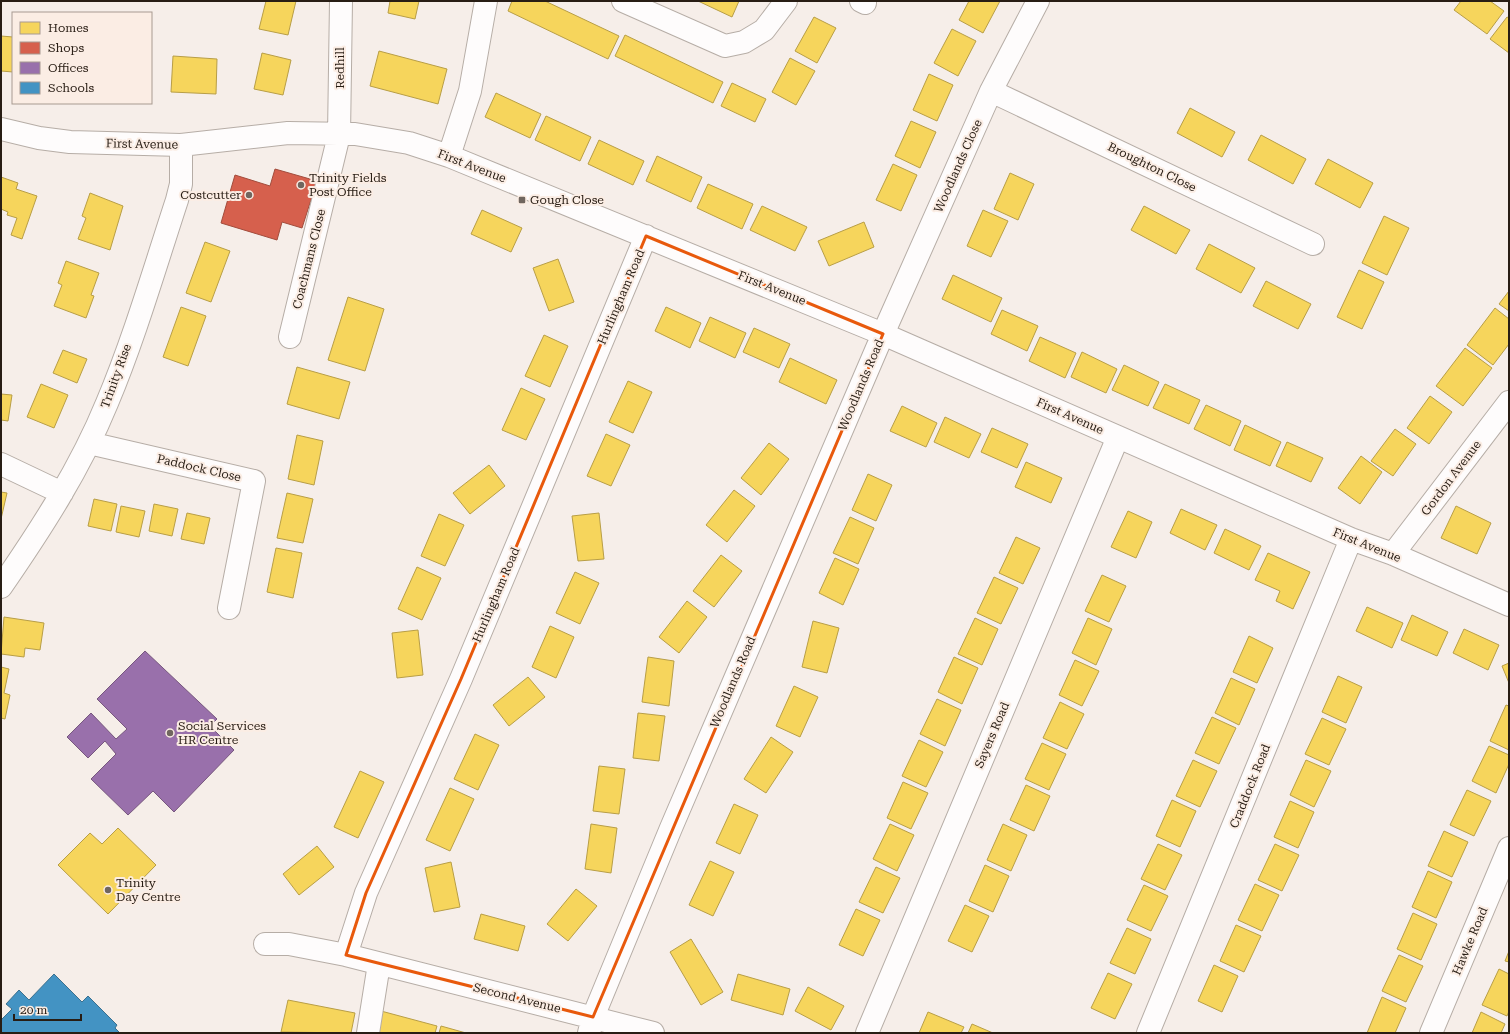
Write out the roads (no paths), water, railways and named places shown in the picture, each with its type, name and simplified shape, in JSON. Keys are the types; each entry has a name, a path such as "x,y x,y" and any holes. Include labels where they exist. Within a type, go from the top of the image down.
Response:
{"street":[{"name":"Redhill","path":"339,135 341,1"},
{"path":"449,156 470,91 486,1"},
{"path":"623,1 724,46 744,42 764,30 786,1"},
{"name":"Woodlands Close","path":"883,334 991,91 1038,1"},
{"name":"Broughton Close","path":"991,91 1313,244"},
{"name":"First Avenue","path":"1,129 39,138 70,142 181,145 288,133 339,135 355,134 409,143 449,156 883,334 1351,540 1393,554 1509,605"},
{"name":"Coachmans Close","path":"290,337 339,135"},
{"name":"Trinity Rise","path":"1,587 34,539 62,493 89,443 107,404 178,200 181,184 181,145"},
{"name":"Hurlingham Road","path":"346,955 366,893 464,671 646,236"},
{"name":"Woodlands Road","path":"591,1025 677,813 883,334"},
{"name":"Gordon Avenue","path":"1393,554 1509,402"},
{"name":"Sayers Road","path":"867,1033 1118,437"},
{"name":"Paddock Close","path":"89,443 254,481 229,608"},
{"path":"1,464 62,493"},
{"name":"Craddock Road","path":"1148,1033 1351,540"},
{"name":"Hawke Road","path":"1431,1033 1509,848"},
{"name":"Second Avenue","path":"265,944 289,944 346,955 591,1025 653,1033"},
{"path":"368,1033 379,964"}],"place":[{"name":"Trinity Fields Post Office","path":"301,185"},
{"name":"Costcutter","path":"249,195"},
{"name":"Gough Close","path":"522,200"},
{"name":"Social Services HR Centre","path":"170,733"},
{"name":"Trinity Day Centre","path":"108,890"}]}
